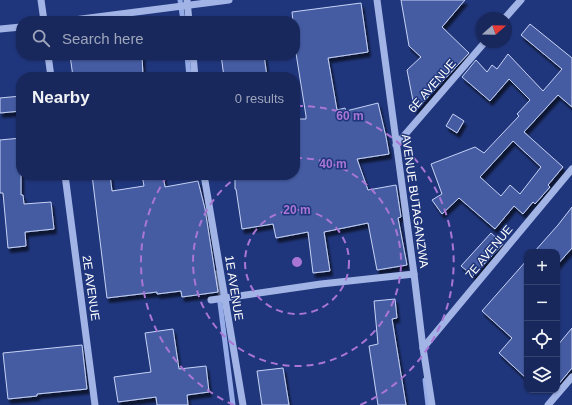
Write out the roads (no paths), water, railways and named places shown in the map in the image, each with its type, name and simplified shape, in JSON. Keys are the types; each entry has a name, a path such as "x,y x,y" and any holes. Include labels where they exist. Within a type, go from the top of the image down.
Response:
{"street":[{"path":"41,0 43,16"},
{"path":"100,16 188,3 229,0"},
{"name":"AVENUE BUTAGANZWA","path":"377,0 423,348 432,405"},
{"path":"510,12 521,0"},
{"path":"188,3 189,16"},
{"path":"0,30 16,28"},
{"name":"6E AVENUE","path":"396,145 480,48"},
{"path":"49,60 50,72"},
{"path":"193,60 195,72"},
{"name":"7E AVENUE","path":"423,348 572,169"},
{"name":"2E AVENUE","path":"66,180 96,405"},
{"name":"1E AVENUE","path":"205,180 242,405"},
{"path":"211,300 320,284 414,274"},
{"path":"548,405 572,377"}],"waterway":[{"path":"180,0 182,16"},
{"path":"187,60 189,72"},
{"path":"217,273 220,293"},
{"path":"220,303 233,405"},
{"path":"425,380 428,405"}]}
